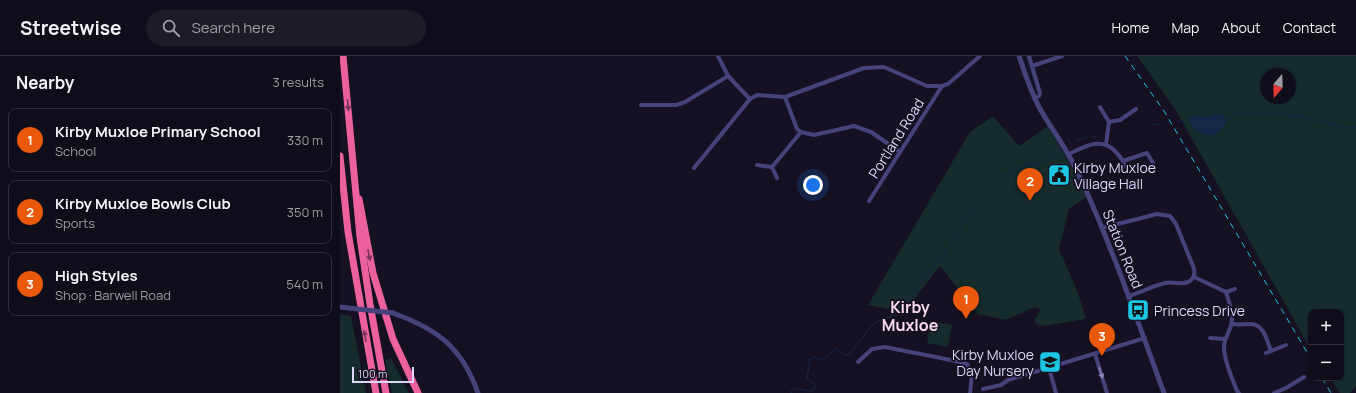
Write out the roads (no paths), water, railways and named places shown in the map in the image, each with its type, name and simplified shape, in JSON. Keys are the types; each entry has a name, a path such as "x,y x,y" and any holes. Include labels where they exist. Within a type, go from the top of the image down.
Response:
{"highway":[{"path":"343,56 356,210 370,304 386,393"},
{"path":"340,156 348,232 375,393"},
{"path":"354,175 373,273 393,339 418,393"}],"street":[{"path":"718,56 728,76 750,99"},
{"path":"694,168 750,99 757,95 785,97 864,68 884,67 927,86 942,86 948,84 980,56"},
{"name":"Station Road","path":"1019,56 1028,84 1069,154 1102,228 1129,296 1164,393"},
{"path":"1029,56 1040,93 1039,96 1035,98"},
{"path":"1032,66 1062,56"},
{"path":"641,105 676,105 685,102 728,76"},
{"name":"Portland Road","path":"869,201 942,86"},
{"path":"785,97 797,129 800,132 814,135 854,126 871,132 900,152"},
{"path":"1100,107 1109,122 1106,144"},
{"path":"1109,122 1120,120 1136,109"},
{"path":"772,167 800,132"},
{"path":"1069,154 1088,144 1098,143 1106,144 1115,151 1124,164 1147,153 1153,164"},
{"path":"757,165 772,167"},
{"path":"772,167 777,178"},
{"path":"1102,228 1158,214 1170,216 1176,224 1193,266 1194,277 1187,283 1166,282 1129,296"},
{"path":"1194,277 1226,292 1235,289"},
{"path":"1226,292 1232,316 1232,324 1224,348 1225,355 1239,393"},
{"path":"340,306 393,313 412,320 437,334 450,346 466,367 473,379 478,393"},
{"path":"1232,324 1242,326 1251,324 1258,326 1263,331 1271,350"},
{"path":"983,389 1001,385 1008,380 1144,338"},
{"path":"1210,338 1226,339"},
{"path":"1266,353 1286,345"},
{"path":"858,362 872,349 885,347 967,364 972,374 970,393"},
{"path":"1095,354 1107,393"},
{"path":"1049,368 1056,393"},
{"path":"1274,393 1286,388 1304,377"}],"water":[{"path":"1221,114 1225,118 1226,122 1219,132 1211,135 1199,132 1192,126 1188,118 1195,116 1207,117"}],"waterway":[{"path":"1026,56 1037,90"},
{"path":"1226,119 1240,113 1290,115 1306,117 1318,122 1340,125 1348,128 1356,127"},
{"path":"1178,121 1189,120"},
{"path":"1151,125 1159,124"},
{"path":"1092,136 1097,136"},
{"path":"1076,141 1088,137"},
{"path":"1068,139 1071,143 1069,144"},
{"path":"791,393 792,390 795,389 808,391 814,390 815,385 807,378 810,359 816,357 820,360 837,349 844,355 849,355 874,323 896,314 935,264 944,255 969,214 1000,178 1027,163 1038,163 1061,151"}],"railway":[{"path":"1125,56 1164,111 1308,354"},
{"path":"1324,381 1331,393"}],"place":[{"name":"Kirby Muxloe Village Hall","path":"1059,175"},
{"name":"Kirby Muxloe Bowls Club","path":"1030,201"},
{"name":"Princess Drive","path":"1138,310"},
{"name":"Kirby Muxloe Primary School","path":"966,319"},
{"name":"High Styles","path":"1102,356"},
{"name":"Kirby Muxloe Day Nursery","path":"1050,362"}],"district":[{"name":"Kirby Muxloe","path":"910,316"}]}
